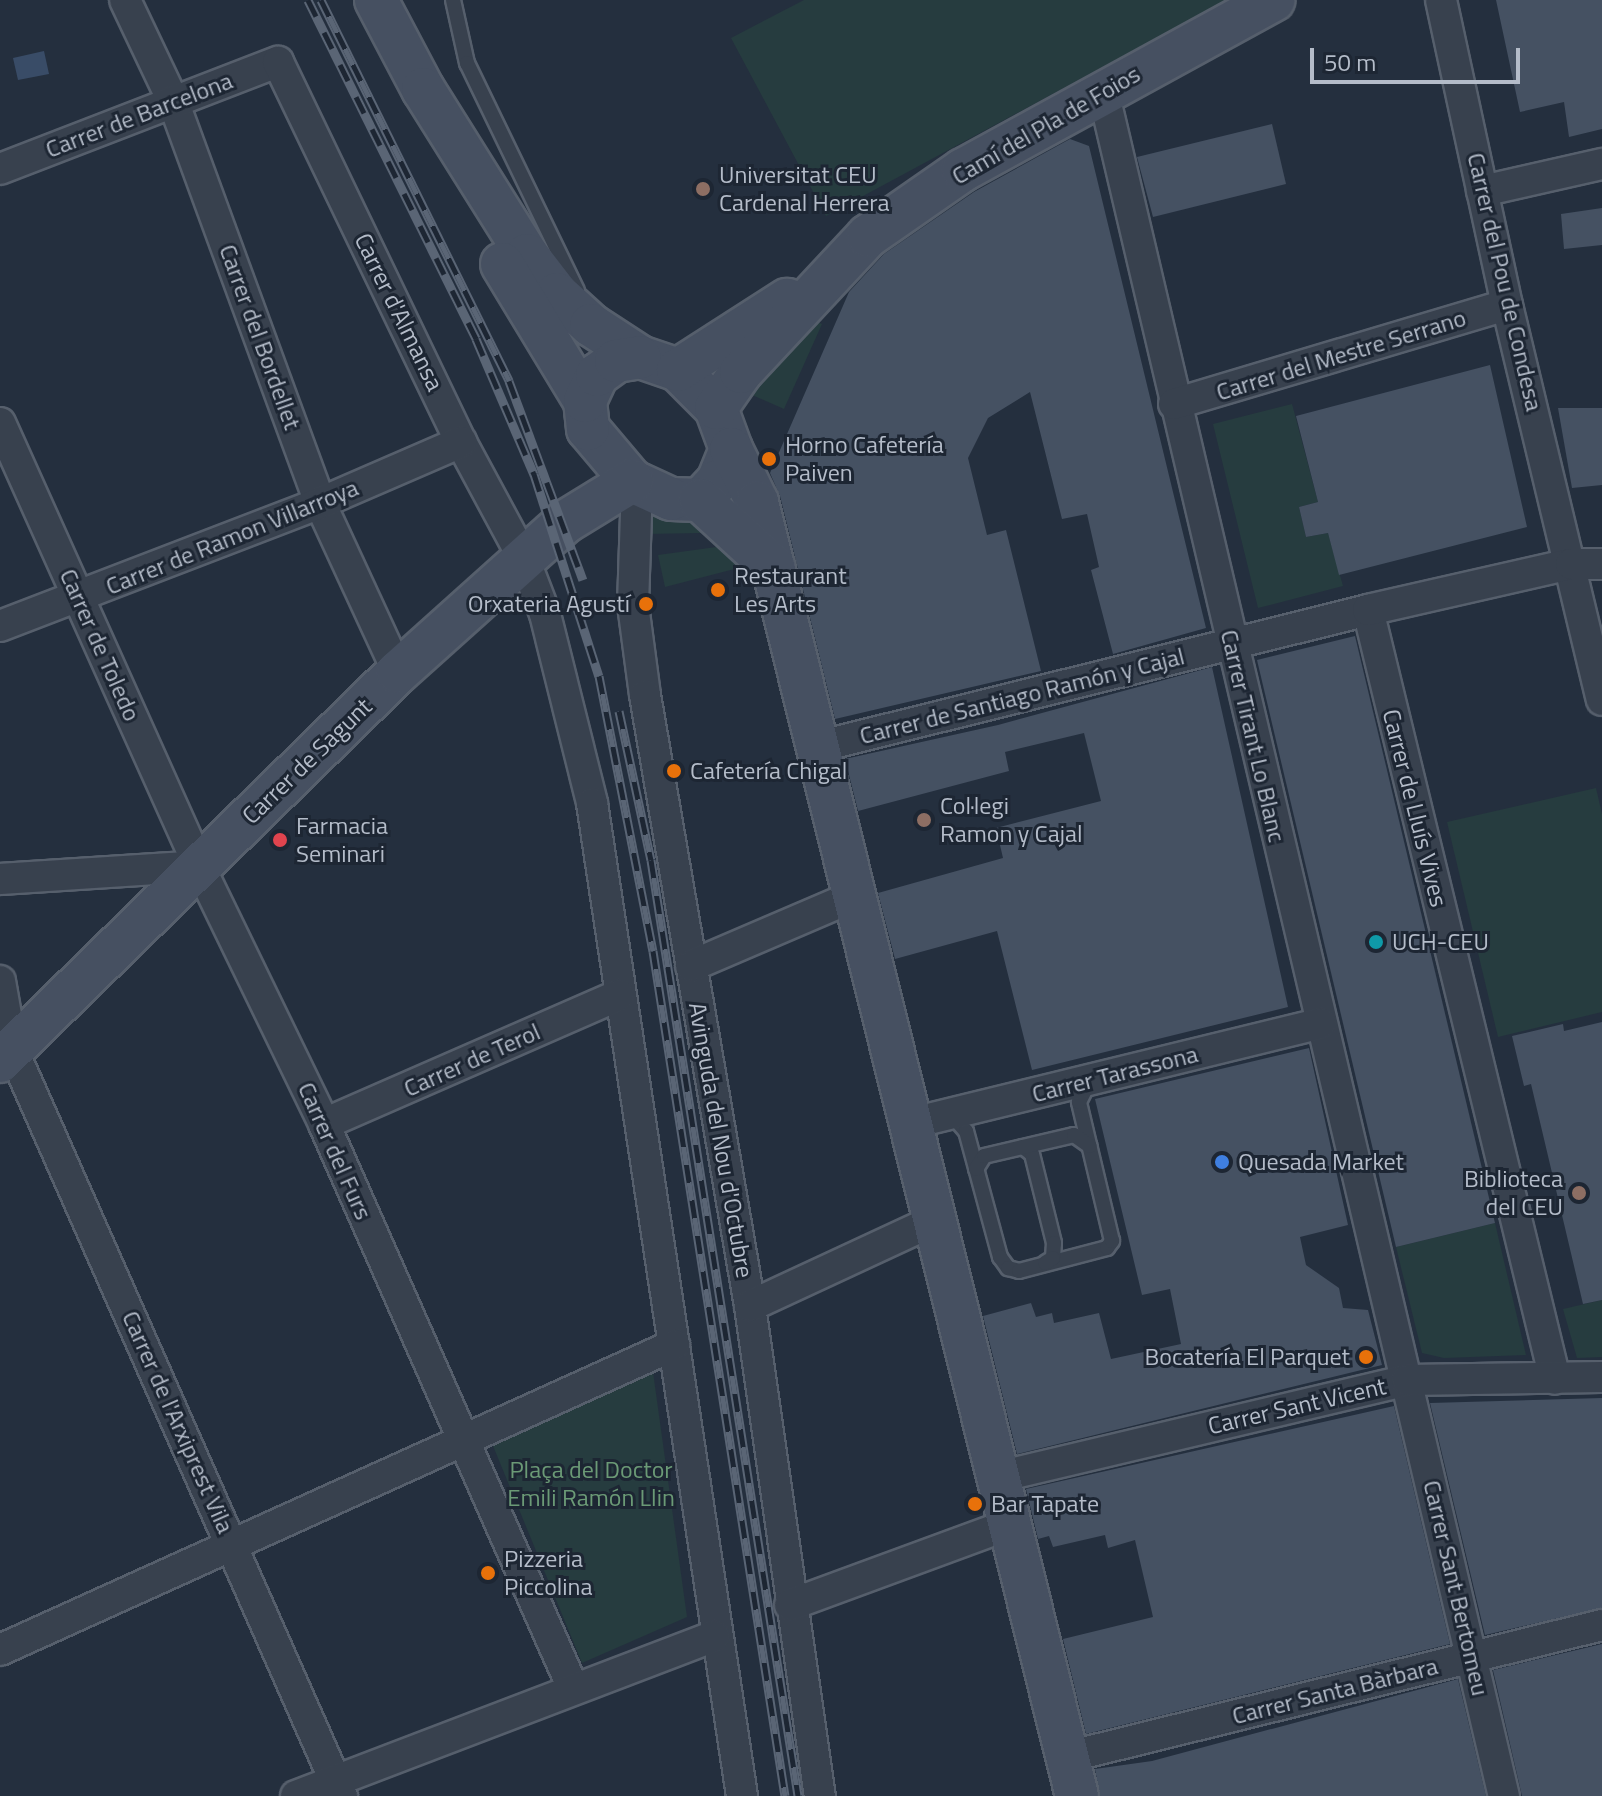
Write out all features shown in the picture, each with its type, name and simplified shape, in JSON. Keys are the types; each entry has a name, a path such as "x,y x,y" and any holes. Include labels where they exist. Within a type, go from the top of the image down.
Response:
{"street":[{"name":"Carrer del Bordellet","path":"125,0 173,101 320,503 398,672"},
{"path":"376,0 423,89 527,255 557,294 591,325 659,364 716,408 731,449 757,502 908,1124 1072,1777"},
{"name":"Camí del Pla de Foios","path":"716,408 832,271 868,236 963,170 1274,0"},
{"name":"Carrer del Pou de Condesa","path":"1441,0 1507,305 1602,700"},
{"name":"Carrer de Barcelona","path":"0,169 278,62"},
{"name":"Carrer d'Almansa","path":"278,62 461,442 524,559"},
{"path":"423,89 480,230 586,433 634,494 700,500 774,568"},
{"name":"Carrer Tirant Lo Blanc","path":"1103,91 1174,404 1407,1380"},
{"path":"1482,191 1602,164"},
{"path":"480,230 586,433"},
{"name":"Camí del Pla de Foios","path":"659,364 832,271"},
{"name":"Carrer del Mestre Serrano","path":"1174,404 1507,305"},
{"path":"572,518 597,375 616,361 659,364"},
{"name":"Carrer de Toledo","path":"0,423 199,866"},
{"name":"Carrer de Ramon Villarroya","path":"0,626 320,503 461,442"},
{"path":"700,500 718,481 731,449"},
{"name":"Carrer de Sagunt","path":"4,1054 398,672 524,559 572,518 634,494"},
{"name":"Avinguda del Nou d'Octubre","path":"634,494 633,605 750,1306 790,1605 820,1796"},
{"path":"524,559 545,614 592,803 674,1345 714,1636 742,1796"},
{"name":"Carrer de Santiago Ramón y Cajal","path":"817,747 1368,610 1571,564 1602,564"},
{"name":"Carrer de Lluís Vives","path":"1368,610 1555,1379"},
{"path":"0,879 199,866"},
{"name":"Carrer del Furs","path":"199,866 324,1124 462,1441"},
{"path":"691,966 854,896"},
{"name":"Carrer de l'Arxiprest Vila","path":"0,981 4,1054 231,1542 339,1788"},
{"name":"Carrer de Terol","path":"324,1124 619,995"},
{"name":"Carrer Tarassona","path":"908,1124 1321,1023"},
{"path":"750,1306 933,1221"},
{"path":"0,1650 231,1542 674,1345"},
{"name":"Carrer Sant Vicent","path":"998,1477 1407,1380 1602,1377"},
{"name":"Carrer Sant Bertomeu","path":"1407,1380 1504,1796"},
{"path":"462,1441 573,1688"},
{"path":"790,1605 1010,1524"},
{"name":"Carrer Santa Bàrbara","path":"1072,1777 1473,1657 1602,1625"},
{"path":"296,1796 339,1788 573,1688 714,1636"}],"lane":[{"path":"453,0 467,63 591,325"},
{"path":"951,1114 964,1122 1004,1264 1019,1271 1107,1248 1112,1241 1079,1102 1080,1091 1092,1079"},
{"path":"976,1170 984,1156 1074,1135 1090,1146"},
{"path":"1023,1147 1032,1154 1054,1243 1053,1258 1043,1265"}],"green space":[{"path":"804,0 1227,0 826,216 731,38"},
{"path":"814,321 822,324 784,409 750,394"},
{"path":"1292,404 1318,502 1299,507 1306,537 1328,533 1343,586 1258,608 1213,424"},
{"path":"647,510 702,521 702,533 644,534"},
{"path":"731,545 746,566 665,587 658,555"},
{"path":"1596,788 1602,814 1602,1012 1498,1037 1447,822"},
{"path":"1495,1223 1526,1355 1444,1358 1422,1353 1396,1247"},
{"path":"1602,1300 1602,1357 1577,1358 1563,1309"},
{"name":"Plaça del Doctor Emili Ramón Llin","path":"653,1372 687,1617 582,1663 491,1441"}],"water":[{"path":"44,51 49,74 18,80 13,58"}],"building":[{"path":"1496,0 1602,0 1602,129 1569,137 1564,102 1520,112"},
{"path":"1272,124 1286,184 1153,217 1137,157"},
{"path":"1070,139 1089,146 1206,628 1113,654 1091,570 1099,567 1087,514 1062,519 1030,392 988,418 968,458 987,535 1006,530 1041,671 835,719 780,496 770,473 849,292 884,254 974,192"},
{"path":"1602,208 1602,245 1564,249 1561,214"},
{"path":"1490,365 1527,527 1339,575 1328,533 1306,537 1299,507 1318,502 1296,416"},
{"path":"1558,408 1602,408 1602,485 1572,488"},
{"name":"UCH-CEU","path":"1355,636 1495,1223 1396,1247 1257,660"},
{"path":"1212,667 1288,1007 1032,1070 997,931 895,959 878,893 1003,858 996,828 1101,801 1084,733 1005,752 1009,771 858,811 845,759 998,725"},
{"name":"Biblioteca del CEU","path":"1602,1022 1602,1300 1583,1304 1531,1084 1524,1086 1512,1036 1563,1024 1564,1031"},
{"path":"1309,1048 1348,1225 1300,1237 1306,1265 1339,1288 1343,1308 1368,1310 1382,1365 1017,1454 983,1316 1031,1303 1036,1317 1052,1313 1054,1323 1099,1313 1111,1359 1181,1344 1170,1289 1142,1295 1095,1099"},
{"path":"1602,1398 1602,1608 1485,1635 1430,1403"},
{"path":"1394,1406 1450,1644 1086,1734 1063,1639 1153,1617 1135,1540 1108,1548 1105,1535 1053,1547 1049,1536 1038,1539 1026,1489"},
{"path":"1602,1644 1602,1796 1522,1796 1493,1670"},
{"path":"1458,1679 1486,1796 1100,1796 1095,1769 1152,1761"}],"railway":[{"path":"308,0 476,339 534,474 599,676 653,951 785,1796"},
{"path":"321,0 509,381 583,580"},
{"path":"619,711 651,860 798,1796"}],"place":[{"name":"Universitat CEU Cardenal Herrera","path":"703,189"},
{"name":"Horno Cafetería Paiven","path":"769,459"},
{"name":"Restaurant Les Arts","path":"718,590"},
{"name":"Orxateria Agustí","path":"646,604"},
{"name":"Cafetería Chigal","path":"674,771"},
{"name":"Col·legi Ramon y Cajal","path":"924,820"},
{"name":"Farmacia Seminari","path":"280,840"},
{"name":"UCH-CEU","path":"1376,942"},
{"name":"Quesada Market","path":"1222,1162"},
{"name":"Biblioteca del CEU","path":"1579,1193"},
{"name":"Bocatería El Parquet","path":"1366,1357"},
{"name":"Bar Tapate","path":"975,1504"},
{"name":"Pizzeria Piccolina","path":"488,1573"}]}
